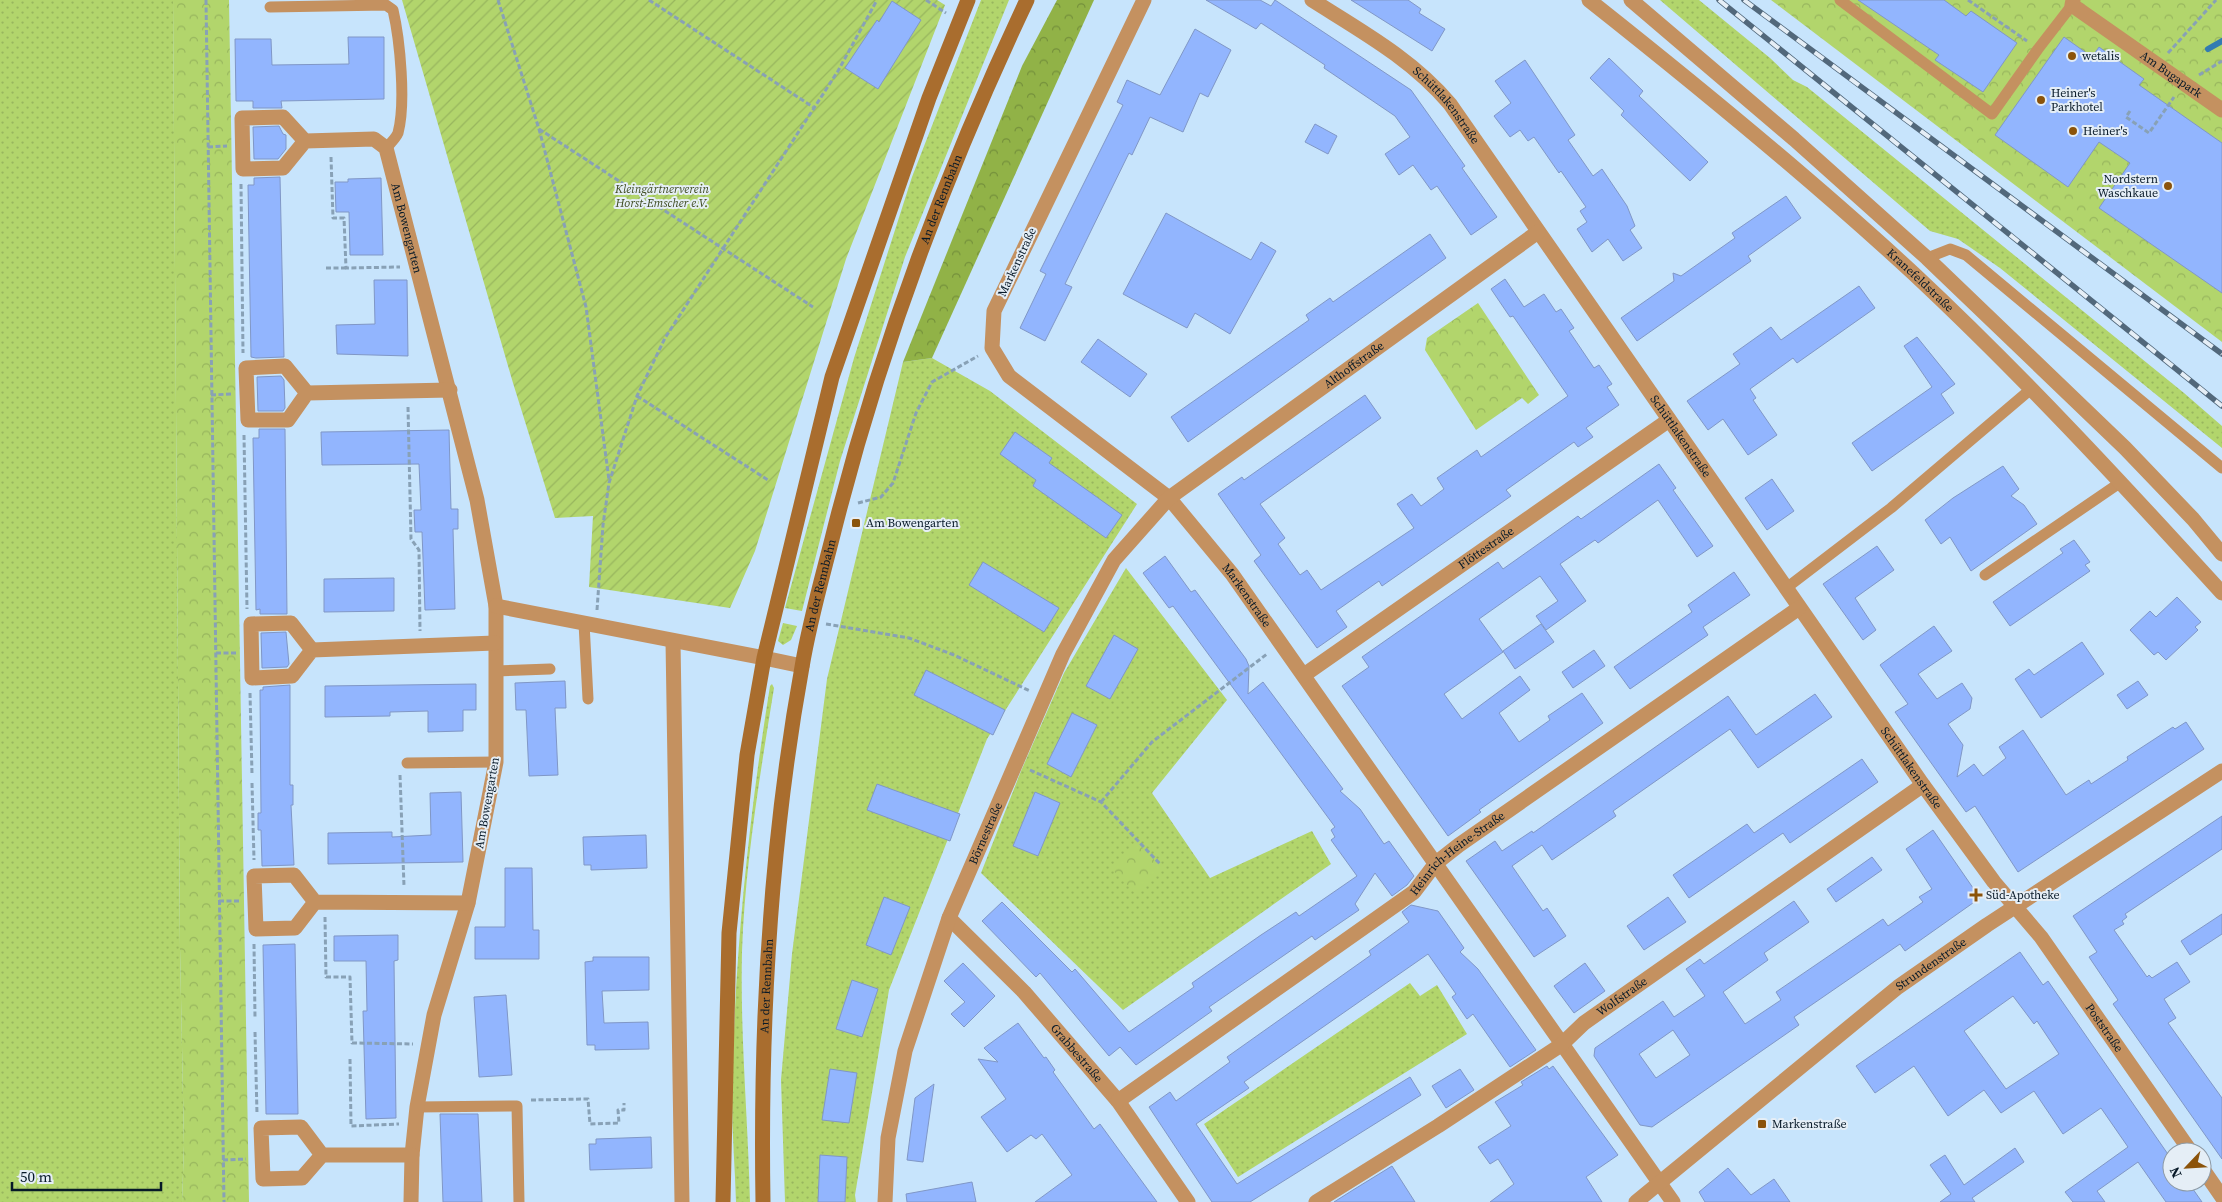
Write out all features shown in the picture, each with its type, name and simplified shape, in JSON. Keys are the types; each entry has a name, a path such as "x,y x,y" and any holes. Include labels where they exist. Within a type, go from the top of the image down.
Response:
{"main road":[{"path":"723,1202 729,933 747,755 764,658 832,377 930,98 968,0"},
{"name":"An der Rennbahn","path":"763,1202 768,929 786,768 811,621 851,461 912,274 935,215 1028,0"}],"street":[{"name":"Markenstraße","path":"1144,0 1000,296 994,312 992,348 1009,376 1169,498 1232,574 1673,1202"},
{"name":"Schüttlakenstraße","path":"1312,0 1403,58 1434,85 1450,104 1785,589 1923,785 1994,882 2015,907"},
{"name":"Kranefeldstraße","path":"1589,0 1672,65 1776,153 1912,273 2031,389 2121,482 2222,593"},
{"name":"Kranefeldstraße","path":"1631,0 1794,139 1927,258 2125,448 2193,520 2222,554"},
{"name":"Am Bugapark","path":"2072,3 2222,110"},
{"path":"305,141 283,116 242,118 243,169 283,168 305,141 374,139 386,148"},
{"name":"Am Bowengarten","path":"386,148 477,500 496,606 496,762 468,902 434,1015 417,1107 412,1155 411,1202"},
{"name":"Althoffstraße","path":"1169,498 1538,232"},
{"path":"286,366 307,394 288,420 248,420 246,368 286,366"},
{"path":"307,394 450,390"},
{"name":"Flöttestraße","path":"1304,675 1669,420"},
{"name":"Börnestraße","path":"885,1202 888,1138 906,1051 949,918 1063,654 1114,560 1169,498"},
{"path":"496,606 802,666"},
{"name":"Heinrich-Heine-Straße","path":"1118,1101 1414,892 1436,863 1799,608"},
{"path":"291,622 312,650 292,676 252,678 251,624 291,622"},
{"path":"673,640 682,1202"},
{"path":"312,650 495,643"},
{"name":"Strundenstraße","path":"1636,1202 1898,987 2015,907 2222,771"},
{"name":"Wolfstraße","path":"1316,1202 1438,1126 1561,1045 1584,1023 1923,785"},
{"path":"320,902 294,874 254,876 256,929 295,928 320,902 468,902"},
{"name":"Poststraße","path":"2015,907 2041,937 2184,1142"},
{"name":"Grabbestraße","path":"949,918 1024,992 1118,1101 1188,1202"},
{"path":"322,1155 301,1127 261,1128 263,1179 302,1178 322,1155 412,1155"},
{"path":"2212,1182 2222,1197"}],"lane":[{"path":"1840,0 1992,114 2072,3"},
{"path":"270,7 386,5 393,10 399,34 401,94 398,134 386,148"},
{"path":"1927,258 1950,250 1966,255 2222,468"},
{"path":"1785,589 1891,508 2031,389"},
{"path":"1985,575 2121,482"},
{"path":"588,699 590,624"},
{"path":"496,671 550,669"},
{"path":"407,762 496,762"},
{"path":"417,1107 517,1106 519,1202"}],"path":[{"path":"206,0 224,1202"},
{"path":"498,0 538,129 586,307 609,483"},
{"path":"649,0 813,107"},
{"path":"590,624 609,483 637,396 665,338 724,250 813,107 838,71 877,0"},
{"path":"926,0 960,21"},
{"path":"1968,0 1974,2 2038,49"},
{"path":"2157,65 2216,0"},
{"path":"2130,112 2126,117 2149,133 2184,83 2222,61"},
{"path":"538,129 813,307"},
{"path":"330,140 333,218 344,218 346,268"},
{"path":"243,169 241,178 241,226 243,359 246,368"},
{"path":"326,268 418,267"},
{"path":"840,507 882,496 893,483 916,413 932,382 992,348"},
{"path":"408,391 411,539 419,550 421,646"},
{"path":"637,396 768,480"},
{"path":"248,420 244,433 247,615 251,624"},
{"path":"811,621 909,638 954,655 1044,698"},
{"path":"1101,802 1152,742 1281,643"},
{"path":"252,678 250,683 252,774"},
{"path":"405,902 400,762 407,762"},
{"path":"1016,763 1101,802 1161,865"},
{"path":"252,783 254,876"},
{"path":"320,902 326,977 350,977 352,1043 429,1044"},
{"path":"255,1018 254,938 256,929"},
{"path":"255,1032 257,1122 261,1128"},
{"path":"350,1059 351,1126 415,1124"},
{"path":"517,1106 526,1101 588,1099 590,1124 619,1123 618,1110 624,1110 624,1103"},
{"path":"223,1160 262,1159"}],"green space":[{"path":"0,0 173,0 180,948 184,1145 182,1202 0,1202"},
{"path":"173,0 229,0 249,1202 182,1202 184,1145 180,948"},
{"name":"Kleingärtnerverein Horst-Emscher e.V.","path":"402,0 937,0 945,5 846,259 755,551 730,608 589,587 593,516 555,518 513,383"},
{"path":"981,0 1009,0 905,257 840,461 802,611 785,608 854,358 912,177"},
{"path":"1057,0 1094,0 932,358 903,362 1022,66"},
{"path":"1660,0 1699,0 1770,58 1793,80 1807,87 2184,393 2222,426 2222,448 2000,268 1958,239 1930,231"},
{"path":"1771,0 2222,0 2222,342"},
{"path":"1478,303 1539,395 1528,404 1522,398 1476,430 1425,350 1427,338"},
{"path":"932,358 990,391 1137,504 987,739 889,990 855,1195 856,1202 785,1202 781,1080 792,954 827,679 903,362"},
{"path":"1126,568 1227,700 1152,793 1210,878 1312,831 1331,864 1123,1010 981,873 1021,771 1064,673"},
{"path":"783,623 797,626 791,640 783,645 778,641"},
{"path":"772,684 774,688 746,886 742,952 743,1046 750,1202 736,1202 732,1100 739,944 755,789 770,686"},
{"path":"1137,842 1163,869 1137,895 1111,868"},
{"path":"1410,983 1420,996 1437,985 1467,1034 1238,1177 1204,1124"}],"building":[{"path":"1206,0 1260,0 1271,6 1275,0 1411,90 1465,166 1462,168 1497,217 1471,235 1437,186 1431,190 1413,165 1399,175 1385,154 1410,137 1395,116 1324,68 1325,65 1261,23 1256,29"},
{"path":"1351,0 1408,0 1421,9 1419,13 1445,29 1432,51"},
{"path":"1858,0 1944,0 1966,16 1971,11 2017,43 1983,92 1935,60 1939,55"},
{"path":"892,1 921,20 878,89 845,68"},
{"path":"1195,29 1231,50 1208,97 1200,93 1183,132 1150,117 1132,155 1129,153 1065,284 1072,287 1045,341 1020,328 1046,274 1040,271 1123,105 1117,102 1127,80 1160,95"},
{"path":"348,37 384,37 384,99 281,101 282,108 253,108 253,101 236,101 235,39 271,39 272,65 349,64"},
{"path":"2064,37 2092,57 2099,47 2144,79 2139,85 2222,143 2222,293 2099,208 2130,163 2099,142 2068,187 1995,135"},
{"path":"1609,58 1643,91 1639,96 1708,162 1690,181 1621,115 1624,111 1590,78"},
{"path":"1525,60 1575,135 1568,140 1593,176 1602,169 1627,206 1635,226 1630,230 1642,248 1623,261 1608,239 1592,252 1577,229 1587,222 1580,211 1586,207 1561,171 1559,173 1534,137 1528,141 1520,130 1510,137 1494,116 1511,103 1495,81"},
{"path":"1315,124 1337,136 1328,154 1305,142"},
{"path":"279,126 283,134 286,135 286,149 278,159 254,159 253,127"},
{"path":"280,177 284,357 256,358 251,357 248,185 254,185 254,178"},
{"path":"381,178 383,255 350,255 349,212 336,212 335,182 348,182 348,179"},
{"path":"1786,196 1801,218 1748,256 1751,261 1637,341 1621,318 1674,281 1673,273 1681,276 1735,238 1732,233"},
{"path":"1166,213 1251,260 1261,242 1276,251 1230,334 1195,313 1187,328 1123,294"},
{"path":"1430,234 1446,258 1188,442 1171,417 1309,320 1306,315 1330,298 1333,302"},
{"path":"1505,279 1524,307 1544,294 1556,312 1561,309 1574,328 1569,331 1594,368 1599,365 1612,384 1607,387 1619,405 1586,428 1593,437 1578,447 1574,442 1506,490 1511,496 1382,586 1379,581 1336,611 1347,627 1317,648 1254,561 1261,555 1218,494 1242,477 1244,480 1365,395 1381,418 1260,504 1285,538 1278,544 1300,575 1307,570 1321,590 1414,528 1397,504 1412,494 1421,506 1444,489 1437,478 1477,450 1481,457 1568,396 1513,316 1510,317 1491,289"},
{"path":"374,280 407,280 408,356 337,354 336,325 375,324"},
{"path":"1859,286 1875,308 1797,363 1793,358 1750,389 1756,398 1753,400 1777,435 1748,455 1723,419 1708,430 1687,401 1740,364 1733,354 1771,327 1781,340"},
{"path":"1917,337 1955,384 1941,394 1954,413 1872,471 1852,443 1932,387 1904,346"},
{"path":"1098,339 1147,374 1130,397 1081,362"},
{"path":"281,376 284,380 285,408 283,411 258,411 257,377"},
{"path":"259,429 285,429 287,614 260,614 260,609 256,610 253,438 259,438"},
{"path":"449,430 451,509 458,509 458,529 453,529 455,609 425,610 422,532 415,532 414,510 421,510 419,464 322,465 321,432"},
{"path":"1015,432 1052,458 1049,463 1122,515 1106,538 1033,486 1036,480 1000,454"},
{"path":"1659,464 1676,488 1673,490 1713,546 1697,557 1658,500 1598,543 1595,540 1560,564 1586,601 1546,630 1536,616 1558,601 1540,576 1479,619 1503,652 1444,694 1462,719 1520,676 1530,690 1499,713 1519,742 1550,720 1548,716 1582,693 1603,723 1479,810 1481,812 1448,836 1342,686 1369,667 1362,657 1498,562 1503,569 1578,516 1581,519"},
{"path":"2003,466 2019,489 2011,496 2024,505 2037,524 1971,571 1950,537 1941,544 1925,520 1953,498"},
{"path":"1772,479 1794,511 1767,530 1745,498"},
{"path":"2074,540 2090,562 2085,565 2090,571 2010,626 1993,602 2063,553 2060,549"},
{"path":"1877,546 1894,570 1855,598 1876,630 1863,640 1823,584"},
{"path":"1165,556 1191,592 1195,590 1246,659 1249,666 1248,694 1263,682 1343,789 1340,791 1360,809 1384,844 1389,841 1414,876 1407,885 1392,896 1375,873 1355,904 1359,910 1315,940 1312,936 1209,1007 1212,1011 1136,1065 1120,1047 1109,1056 1040,973 1036,977 982,921 1002,902 1072,972 1075,969 1129,1032 1194,987 1192,983 1261,935 1296,912 1299,916 1357,876 1331,840 1335,837 1331,830 1335,827 1173,606 1169,608 1143,573"},
{"path":"983,562 1059,608 1044,632 969,585"},
{"path":"1734,572 1750,595 1703,627 1708,635 1630,689 1614,667 1692,612 1688,605"},
{"path":"394,578 394,611 324,612 324,579"},
{"path":"2177,597 2201,622 2195,627 2198,630 2166,660 2158,652 2154,655 2130,630 2150,611 2156,617"},
{"path":"1541,624 1554,642 1515,669 1503,651"},
{"path":"1934,626 1952,651 1918,674 1937,699 1962,683 1972,698 1970,709 1948,724 1963,745 1957,777 1974,764 1983,776 2006,758 1999,747 2023,730 2066,795 2089,780 2091,784 2128,760 2127,757 2173,727 2175,729 2186,722 2204,749 2018,872 1975,806 1966,812 1895,712 1908,704 1880,665"},
{"path":"286,632 289,664 287,667 262,668 261,633"},
{"path":"1114,635 1138,649 1110,699 1086,686"},
{"path":"2082,642 2104,674 2041,718 2015,679 2029,669 2034,675"},
{"path":"1594,650 1605,666 1573,688 1562,672"},
{"path":"926,670 1005,710 993,735 914,695"},
{"path":"565,681 566,708 555,708 558,775 529,776 526,710 516,710 515,683"},
{"path":"2138,681 2148,695 2127,709 2117,695"},
{"path":"476,684 476,710 463,710 463,731 428,732 428,711 390,712 390,716 325,717 325,686"},
{"path":"290,685 290,785 293,785 293,805 291,805 294,865 262,866 261,830 258,830 258,813 261,813 260,690 263,690 263,687"},
{"path":"1815,694 1832,717 1758,768 1730,729 1613,811 1616,816 1552,860 1542,845 1512,866 1543,911 1547,908 1566,936 1534,957 1466,861 1495,841 1502,851 1532,831 1533,833 1728,696 1756,735"},
{"path":"1072,713 1097,725 1071,777 1047,764"},
{"path":"1862,759 1878,782 1790,843 1783,833 1689,898 1673,875 1747,824 1754,833"},
{"path":"877,784 960,814 950,841 867,810"},
{"path":"461,792 463,862 328,864 328,833 392,832 392,837 431,835 430,793"},
{"path":"1035,792 1060,803 1038,856 1013,846"},
{"path":"2222,816 2222,849 2125,914 2127,917 2122,921 2124,924 2114,930 2147,977 2149,975 2152,978 2177,962 2190,982 2164,999 2176,1018 2168,1023 2222,1098 2222,1159 2212,1142 2210,1142 2113,1004 2118,1000 2089,957 2097,952 2073,916"},
{"path":"1933,830 1980,898 1905,951 1900,944 1794,1017 1799,1025 1652,1127 1640,1125 1594,1056 1595,1048 1663,1001 1674,1017 1705,996 1686,969 1700,959 1704,964 1794,901 1809,922 1764,953 1768,960 1723,992 1745,1024 1781,1000 1776,992 1883,919 1888,926 1923,902 1919,897 1932,889 1906,849","holes":["1673,1030 1690,1055 1656,1078 1639,1054"]},
{"path":"646,835 647,868 591,870 591,865 584,865 583,837"},
{"path":"1872,857 1882,870 1836,902 1827,889"},
{"path":"505,868 532,868 533,930 539,930 539,959 475,959 475,927 505,927"},
{"path":"884,897 910,907 891,955 866,945"},
{"path":"1668,897 1686,922 1644,950 1627,926"},
{"path":"1411,905 1438,911 1464,948 1460,952 1478,969 1536,1050 1510,1067 1473,1014 1467,1019 1452,997 1456,994 1428,954 1244,1082 1249,1088 1196,1124 1237,1184 1410,1077 1421,1095 1250,1202 1212,1202 1149,1107 1170,1092 1176,1101 1230,1062 1227,1057 1371,955 1369,951 1409,922 1402,912"},
{"path":"2222,914 2222,934 2190,955 2181,941"},
{"path":"398,935 398,960 394,961 396,1118 366,1119 363,1011 367,1011 366,961 334,961 334,936"},
{"path":"295,944 298,1114 266,1114 263,945"},
{"path":"2020,952 2043,985 2048,981 2162,1146 2162,1192 2195,1192 2202,1202 2166,1202 2138,1162 2097,1191 2105,1202 2073,1202 2065,1192 2128,1147 2101,1108 2063,1134 2034,1091 2001,1113 1984,1090 1948,1116 1914,1066 1875,1093 1856,1066","holes":["2013,996 2034,1024 2037,1021 2059,1054 2006,1089 1964,1031"]},
{"path":"593,957 649,957 649,990 602,991 604,1023 648,1022 649,1049 595,1050 595,1045 587,1045 585,962 593,961"},
{"path":"963,963 995,996 964,1027 951,1014 965,1002 944,981"},
{"path":"1585,963 1605,991 1574,1013 1554,986"},
{"path":"852,980 878,989 862,1037 836,1029"},
{"path":"506,995 512,1075 479,1077 474,997"},
{"path":"1018,1023 1044,1058 1046,1057 1055,1070 1053,1072 1094,1129 1100,1124 1157,1202 1035,1202 1072,1175 1042,1134 1036,1139 1031,1135 1007,1152 981,1117 1006,1099 978,1059 998,1062 984,1048"},
{"path":"1547,1066 1549,1069 1553,1066 1618,1155 1586,1177 1602,1202 1490,1202 1514,1184 1498,1159 1490,1164 1478,1147 1511,1126 1495,1102 1523,1085 1521,1082"},
{"path":"830,1069 857,1073 849,1123 822,1120"},
{"path":"1460,1069 1474,1090 1446,1108 1432,1086"},
{"path":"934,1084 923,1162 907,1160 915,1098"},
{"path":"440,1114 478,1114 482,1202 443,1202"},
{"path":"651,1137 652,1168 590,1170 589,1144 596,1144 596,1139"},
{"path":"2015,1148 2024,1162 1972,1198 1975,1202 1940,1202 1951,1194 1930,1165 1945,1155 1964,1185"},
{"path":"820,1155 847,1157 845,1202 818,1202"},
{"path":"1392,1166 1415,1202 1334,1202 1353,1190"},
{"path":"1728,1168 1751,1195 1774,1179 1790,1202 1705,1202 1699,1192"},
{"path":"972,1182 976,1202 907,1202 906,1194"}],"waterway":[{"path":"2208,49 2222,41"}],"railway":[{"path":"1719,0 2222,406"},
{"path":"1744,0 2222,354"}],"place":[{"name":"wetalis","path":"2072,56"},
{"name":"Heiner's Parkhotel","path":"2041,100"},
{"name":"Heiner's","path":"2073,131"},
{"name":"Nordstern Waschkaue","path":"2168,186"},
{"name":"Am Bowengarten","path":"856,523"},
{"name":"Süd-Apotheke","path":"1976,895"},
{"name":"Markenstraße","path":"1762,1124"}]}
